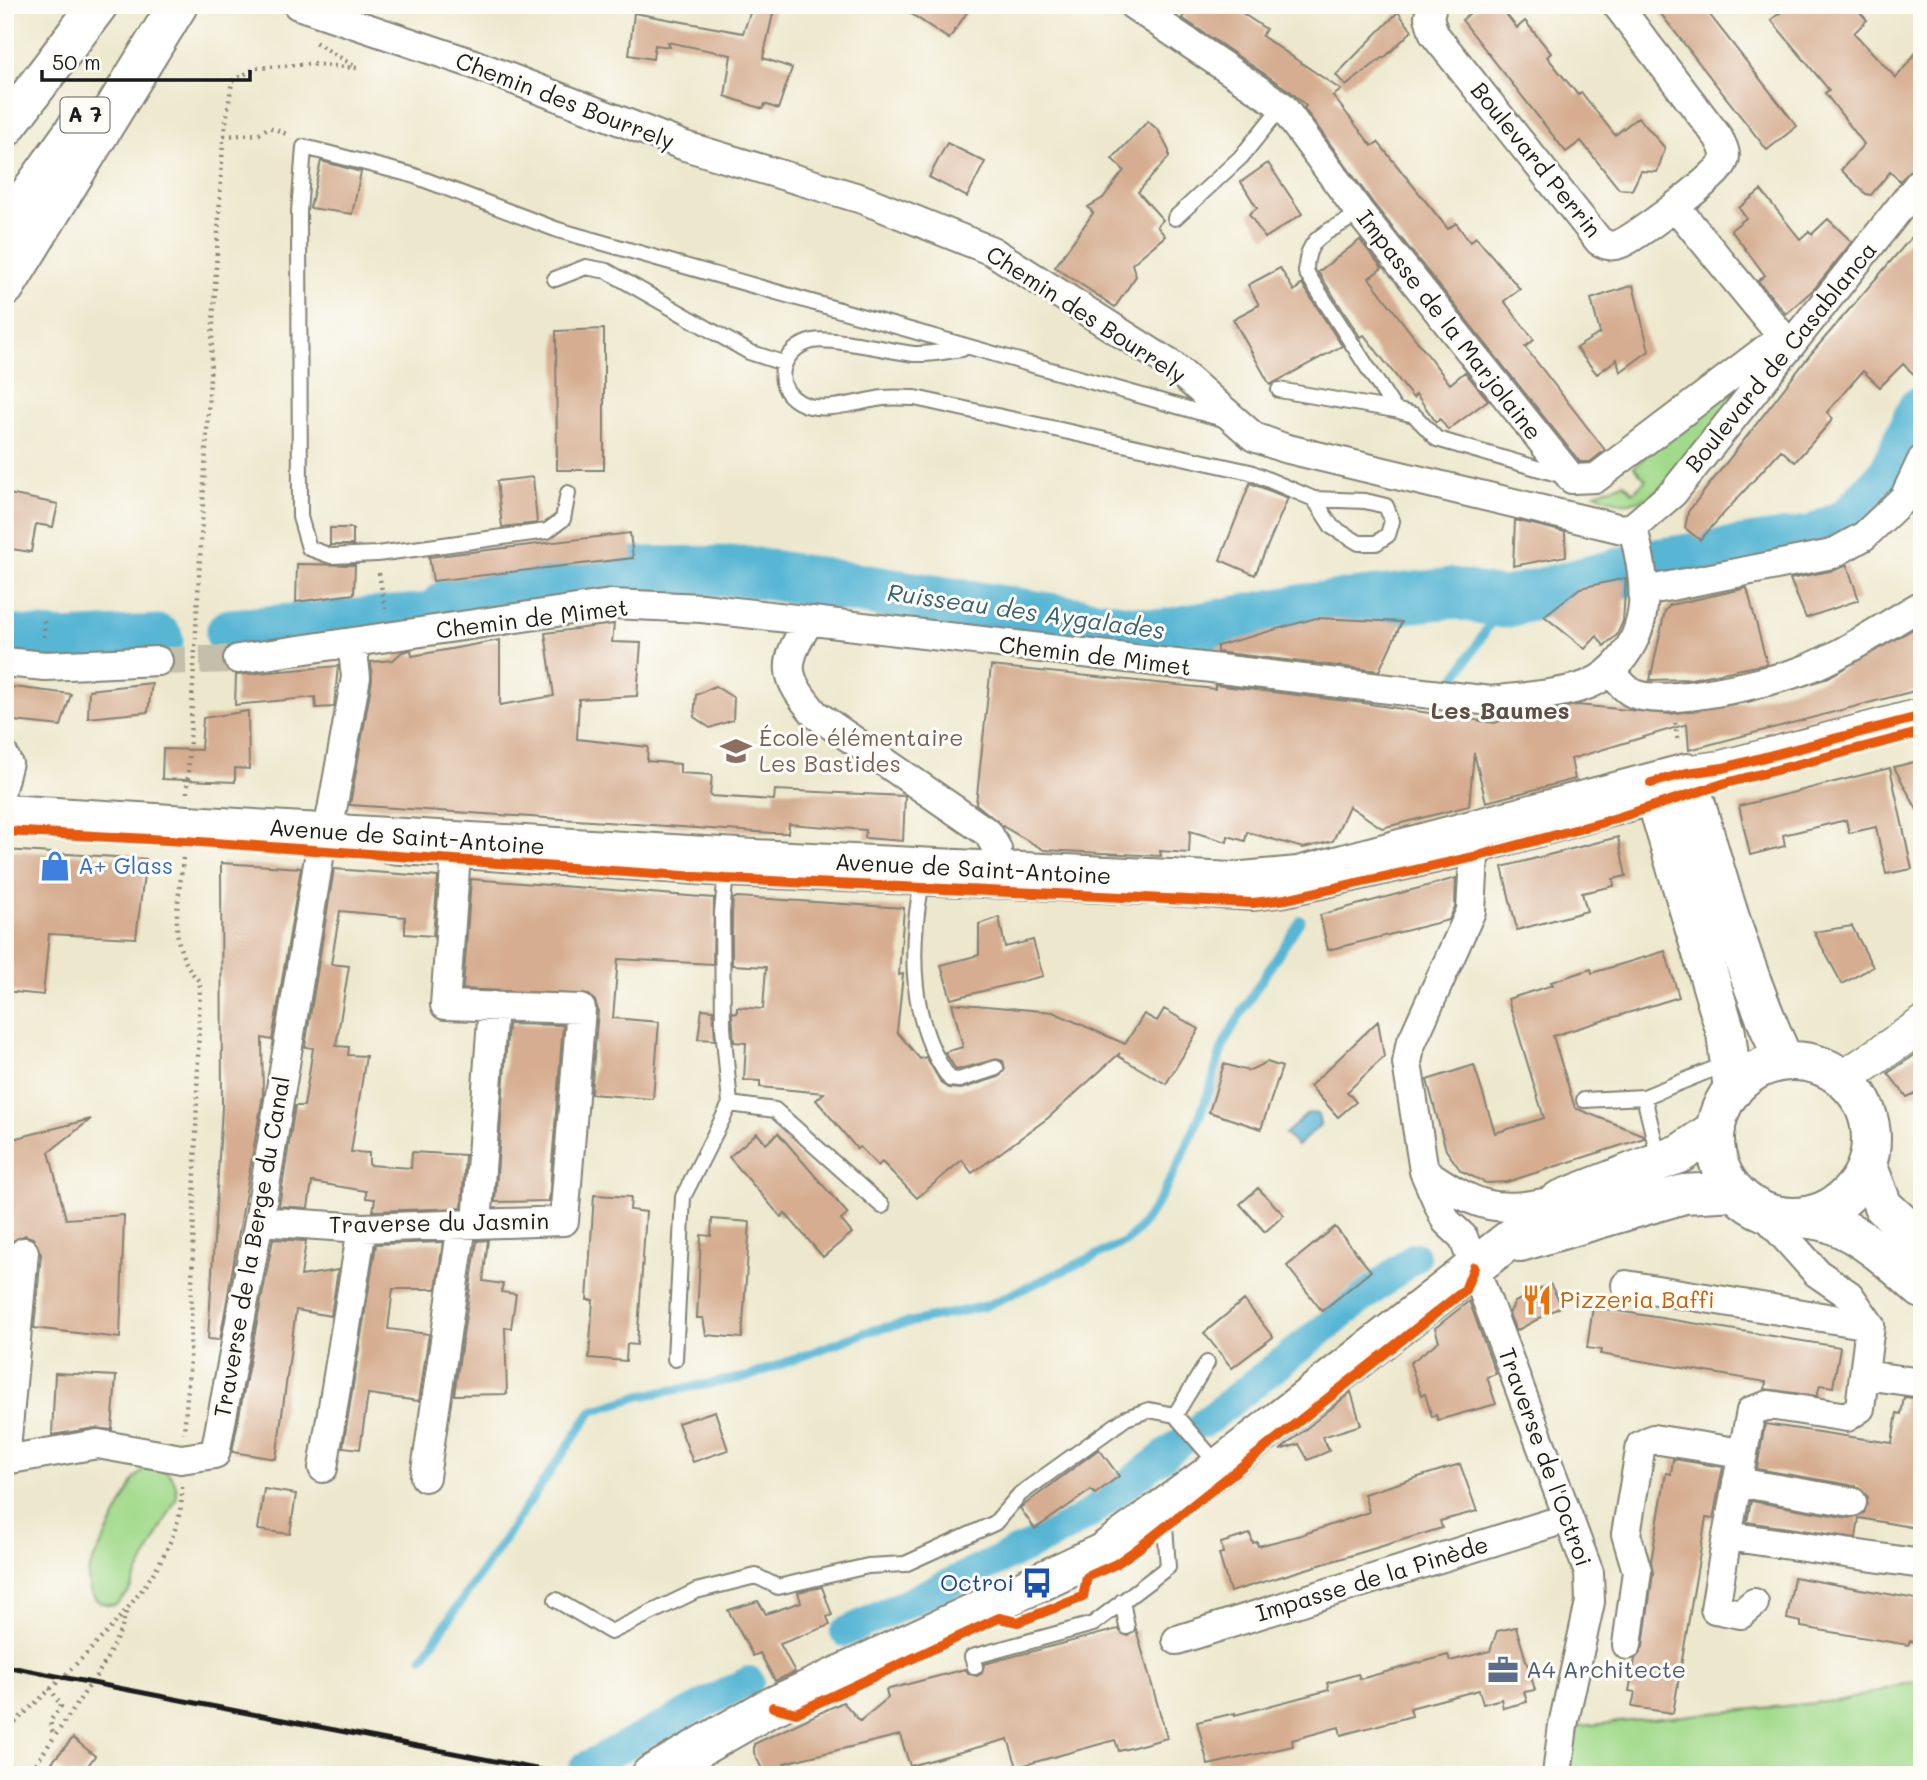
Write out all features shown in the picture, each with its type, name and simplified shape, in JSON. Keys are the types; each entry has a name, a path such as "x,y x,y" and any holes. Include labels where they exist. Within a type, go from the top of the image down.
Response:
{"main road":[{"name":"A 7","path":"5,128 98,5"},
{"name":"A 7","path":"5,228 129,56 171,5"},
{"path":"5,287 178,5"},
{"path":"1672,789 1784,1061"},
{"path":"1672,789 1726,1033 1731,1076 1716,1129 1716,1152 1723,1172 1762,1206 1816,1214 1838,1203 1855,1186 1867,1164 1871,1141 1868,1118 1858,1097 1843,1079 1825,1068 1805,1062 1784,1061 1764,1066 1747,1076 1731,1076"},
{"name":"Avenue de Saint-Antoine","path":"5,814 185,832 727,868 994,871 1232,882 1298,876 1472,845 1672,789"},
{"path":"1486,1258 1665,1180 1689,1149 1716,1129"},
{"path":"1867,1164 1884,1206 1922,1242"},
{"path":"651,1775 765,1710 1102,1553 1220,1467 1560,1200 1665,1180 1695,1192 1830,1223 1885,1256 1922,1289"}],"street":[{"name":"Impasse de la Marjolaine","path":"1133,5 1282,106 1360,214 1572,479"},
{"name":"Boulevard Perrin","path":"1432,5 1429,17 1434,34 1599,241 1608,246 1622,244 1675,206 1723,163 1725,151 1718,137 1617,5"},
{"name":"Chemin des Bourrely","path":"300,7 471,63 685,146 862,199 992,251 1173,366 1254,437 1284,448 1622,529 1635,535"},
{"name":"Boulevard de Casablanca","path":"1635,535 1673,492 1786,341 1922,180"},
{"path":"1572,479 1596,478 1786,341 1675,206"},
{"path":"1644,583 1832,554 1864,536 1904,498 1922,460"},
{"path":"1635,535 1644,583 1643,617 1635,641 1611,672 1633,693 1646,697 1672,697 1753,685 1805,670 1922,605"},
{"name":"Chemin de Mimet","path":"238,659 611,604 702,608 1491,701 1586,686 1611,672"},
{"path":"809,622 795,644 790,662 794,689 815,714 988,833 997,849 994,871"},
{"name":"Traverse de la Berge du Canal","path":"5,1460 98,1444 181,1459 215,1454 356,677 352,643"},
{"path":"5,662 45,666 158,661"},
{"name":"Avenue de Saint-Antoine","path":"1672,789 1723,768 1922,716"},
{"name":"Traverse de l'Octroi","path":"1472,845 1471,911 1410,1046 1408,1063 1424,1171 1446,1221 1486,1258 1568,1518 1589,1573 1591,1588 1557,1775"},
{"name":"Traverse du Jasmin","path":"259,1220 362,1228 564,1222 581,1009 445,1005 457,851"},
{"path":"425,1477 469,1224 493,1006"},
{"path":"1843,1079 1922,1025"},
{"path":"1424,1171 1466,1199 1502,1209 1560,1200"},
{"path":"1754,1603 1741,1614 1714,1609 1751,1411 1769,1405 1847,1418 1860,1408 1870,1325 1849,1294 1817,1273 1762,1206"},
{"path":"323,1468 362,1228"},
{"path":"5,1460 24,1252"},
{"path":"1626,1285 1870,1325"},
{"path":"1864,1375 1922,1383"},
{"path":"1627,1645 1637,1571 1626,1534 1641,1445 1653,1439 1742,1452"},
{"path":"1646,1525 1660,1440"},
{"path":"1737,1482 1852,1502"},
{"name":"Impasse de la Pinède","path":"1177,1640 1568,1518"},
{"path":"1727,1536 1922,1564"}],"lane":[{"path":"1175,218 1241,158 1282,106"},
{"path":"568,493 563,519 547,531 377,554 331,556 309,548 300,517 299,212 304,147 412,175 558,230 1236,423"},
{"path":"1360,214 1310,244 1305,255 1306,272 1395,410"},
{"path":"555,279 586,267 607,271 750,352 783,363"},
{"path":"970,348 918,354 815,340 796,347 783,363 781,378 787,392 801,403 822,407 887,397 915,398 1250,472 1314,499 1365,501 1386,506 1392,521 1388,535 1376,543 1359,543 1332,527 1314,499"},
{"path":"1279,390 1414,415 1437,439 1572,479"},
{"path":"1672,789 1922,732"},
{"path":"5,750 9,750 15,763 5,802"},
{"path":"5,831 185,832"},
{"path":"675,1359 683,1197 730,1104 723,1027 722,913 727,868 921,887 1252,903 1286,899 1472,845"},
{"path":"921,887 913,970 932,1055 950,1079 959,1080 996,1068"},
{"path":"1584,1100 1644,1097 1731,1076"},
{"path":"1644,1097 1665,1180"},
{"path":"730,1104 775,1110 882,1206"},
{"path":"1175,1415 1207,1363"},
{"path":"556,1600 611,1632 696,1591 756,1576 778,1587 868,1566 905,1564 995,1523 1020,1494 1126,1418 1149,1410 1175,1415 1193,1432 1220,1467"},
{"path":"975,1667 972,1657 1093,1623 1168,1567 1163,1508"},
{"path":"1122,1601 1127,1627"}],"path":[{"path":"5,1732 127,1608 175,1535 182,1495 181,1459 190,1360 200,982 185,966 176,941 185,832 224,136 232,81 256,68 309,64 357,68 306,37 301,28 300,7"},
{"path":"224,136 259,134 269,127 292,136 304,147"},
{"path":"28,1775 103,1665 122,1628 127,1608"},
{"path":"50,1688 61,1706 50,1721 53,1736"}],"green space":[{"path":"1762,359 1688,459 1655,492 1641,500 1628,502 1612,500 1595,493 1624,483 1633,492 1646,480 1634,467 1665,437"},
{"path":"159,1468 173,1479 177,1497 128,1593 115,1605 101,1602 90,1590 89,1569 135,1478 145,1469"},
{"path":"1922,1679 1922,1775 1562,1775 1570,1727 1846,1700"}],"water":[{"path":"1308,1113 1318,1114 1320,1125 1297,1146 1285,1134"}],"building":[{"path":"753,5 775,5 763,58 792,68 778,109 765,104 763,109 725,96 731,55 668,42 670,47 655,45 653,59 629,55 634,13 743,33"},
{"path":"898,5 972,5 949,39"},
{"path":"1191,5 1230,5 1266,29 1262,36 1341,90 1333,96 1372,146 1378,142 1448,229 1456,223 1470,242 1476,237 1520,289 1504,301 1534,340 1525,347 1605,450 1590,462 1580,462 1373,203 1304,108 1306,106 1291,92 1182,18"},
{"path":"1480,5 1499,5 1517,28 1525,21 1551,53 1547,57 1578,95 1581,92 1615,135 1638,117 1665,148 1657,172 1641,171 1632,190 1619,189 1581,141 1566,152 1462,20"},
{"path":"1654,5 1702,5 1797,126 1767,150"},
{"path":"1790,5 1853,5 1867,20 1854,33 1896,78 1922,45 1922,160 1900,181 1890,172 1871,195 1866,194 1841,170 1864,144 1825,93 1829,90 1771,20"},
{"path":"1398,12 1412,31 1384,58 1346,86 1336,75"},
{"path":"1148,121 1159,131 1169,151 1169,157 1138,192 1163,220 1157,226 1165,236 1132,264 1136,276 1115,307 1055,267 1093,213 1088,207 1103,198 1124,170 1112,159"},
{"path":"947,143 985,162 967,197 929,177"},
{"path":"321,161 361,172 352,214 310,208"},
{"path":"1268,163 1302,214 1265,238 1249,214 1257,208 1241,182"},
{"path":"1761,190 1800,239 1809,231 1812,234 1828,219 1852,242 1815,288 1786,314 1758,281 1765,275 1731,230 1746,218 1739,208"},
{"path":"1922,225 1922,382 1903,364 1880,387 1863,371 1827,412 1833,419 1795,462 1781,450 1700,540 1685,528 1688,512 1810,355"},
{"path":"1360,240 1382,268 1369,278 1450,384 1465,372 1488,400 1448,430 1440,419 1436,422 1416,394 1413,398 1364,335 1360,337 1318,272"},
{"path":"1280,268 1294,291 1302,284 1342,346 1270,385 1233,319 1259,305 1248,285"},
{"path":"1633,285 1649,351 1620,372 1617,359 1597,374 1576,348 1600,333 1591,299"},
{"path":"604,329 604,470 557,470 556,331"},
{"path":"533,477 537,523 502,527 497,481"},
{"path":"1250,483 1288,498 1255,575 1220,560"},
{"path":"9,494 58,504 53,527 36,524 31,552 5,548 5,511"},
{"path":"1515,520 1565,532 1566,556 1513,566"},
{"path":"330,528 353,528 353,545 330,545"},
{"path":"630,533 633,558 433,581 429,557"},
{"path":"297,564 355,565 354,594 296,602"},
{"path":"1847,565 1859,600 1806,618 1790,579"},
{"path":"1626,578 1623,621 1617,635 1604,646 1597,636 1585,649 1544,616 1580,588"},
{"path":"1747,588 1767,664 1691,679 1650,680 1665,611 1670,605"},
{"path":"1316,618 1402,622 1379,671 1217,652 1217,646"},
{"path":"614,624 612,642 641,643 637,696 579,699 577,739 648,747 647,761 680,764 680,773 712,775 710,796 774,800 775,790 905,796 903,841 865,838 866,830 789,824 788,833 772,833 350,805 372,680 371,662 393,660 402,652 411,650 412,656 500,640 500,705 554,696 545,633"},
{"path":"1922,624 1922,689 1689,750 1687,724 1571,759 1575,779 1486,802 1474,753 1469,806 1382,828 1349,806 1333,841 1303,848 1247,832 1245,841 1228,836 1227,842 1190,831 1189,853 1160,851 1161,856 1044,850 1004,827 976,804 991,666 1215,689 1215,685 1495,723 1517,715 1577,705 1670,714 1748,702 1825,679"},
{"path":"338,666 334,707 316,708 315,697 235,705 236,675"},
{"path":"152,683 148,712 88,718 89,690"},
{"path":"5,686 71,694 61,726 5,720"},
{"path":"715,686 734,698 733,720 710,728 694,717 696,695"},
{"path":"248,711 249,769 235,768 235,782 162,779 163,749 201,750 203,718"},
{"path":"1922,760 1922,819 1894,767"},
{"path":"1890,768 1912,869 1886,874 1876,827 1849,833 1846,820 1783,835 1785,846 1750,855 1739,806"},
{"path":"1618,837 1626,876 1613,879 1614,886 1582,893 1587,911 1517,930 1502,867"},
{"path":"5,850 146,859 136,938 49,934 43,995 5,991"},
{"path":"221,863 301,868 272,1040 262,1038 263,1095 220,1340 208,1339 222,1107"},
{"path":"334,869 438,877 433,936 405,934 405,917 340,911 331,964 349,966 336,1046 349,1047 348,1055 366,1056 351,1152 369,1153 369,1165 411,1168 412,1152 465,1155 462,1208 373,1211 375,1199 366,1198 366,1191 312,1182 308,1208 279,1206 295,1106 304,1106 313,1048 305,1047"},
{"path":"1456,878 1455,907 1449,920 1328,950 1320,915"},
{"path":"471,879 714,898 713,964 618,959 613,1018 659,1022 653,1099 591,1094 598,1010 589,995 463,989"},
{"path":"737,897 904,908 899,975 903,974 897,1032 920,1059 926,1057 942,1084 948,1088 961,1089 999,1077 1005,1069 1003,1061 997,1059 956,1070 945,1052 963,1047 952,1003 1053,1012 1125,1044 1144,1014 1157,1021 1164,1009 1199,1029 1166,1084 1118,1056 1120,1053 1048,1118 992,1159 972,1173 962,1160 917,1198 882,1162 878,1166 860,1147 857,1149 816,1100 824,1093 760,1087 760,1081 744,1080 746,1043 734,1042 732,1012 737,1013 737,1007 763,1009 766,967 732,965 733,899"},
{"path":"999,917 1005,947 1033,940 1043,976 951,999 941,965 979,955 979,924"},
{"path":"1852,926 1873,967 1842,984 1814,932"},
{"path":"1665,951 1679,997 1553,1036 1575,1108 1643,1135 1644,1138 1507,1182 1486,1183 1461,1171 1446,1150 1427,1080 1474,1065 1495,1133 1544,1118 1508,999 1553,985 1551,982 1591,969 1592,973"},
{"path":"702,1009 713,1010 715,1040 698,1039"},
{"path":"1378,1021 1384,1057 1347,1092 1356,1102 1338,1117 1310,1086"},
{"path":"508,1024 563,1025 549,1201 495,1202"},
{"path":"1922,1050 1922,1090 1907,1097 1888,1073"},
{"path":"1267,1062 1282,1067 1261,1129 1209,1112 1224,1064 1248,1071"},
{"path":"91,1119 49,1152 66,1219 124,1215 120,1338 34,1328 41,1254 33,1238 25,1235 11,1242 5,1275 5,1141"},
{"path":"757,1133 766,1144 778,1133 848,1214 841,1220 852,1233 823,1257 785,1213 781,1217 729,1157"},
{"path":"1258,1188 1284,1215 1265,1232 1240,1204"},
{"path":"594,1195 631,1197 630,1210 646,1212 637,1345 627,1344 626,1361 589,1358 593,1300 587,1300"},
{"path":"712,1219 750,1222 742,1338 706,1335 703,1318 697,1318 701,1235 711,1236"},
{"path":"1335,1227 1371,1271 1322,1311 1287,1266"},
{"path":"273,1239 306,1241 301,1276 338,1270 331,1316 296,1310 276,1459 232,1452"},
{"path":"488,1240 483,1281 503,1284 501,1292 516,1294 511,1328 505,1327 507,1394 454,1395 477,1241"},
{"path":"443,1242 436,1289 393,1289 388,1329 429,1334 419,1401 368,1394 360,1449 343,1447 376,1244"},
{"path":"1550,1284 1562,1306 1516,1331 1509,1314 1515,1302"},
{"path":"1244,1300 1273,1337 1232,1368 1204,1333"},
{"path":"1469,1301 1496,1374 1487,1377 1496,1404 1438,1420 1436,1415 1432,1417 1425,1394 1421,1395 1410,1363 1439,1341 1435,1328"},
{"path":"1593,1307 1840,1347 1833,1387 1820,1385 1817,1396 1765,1389 1766,1382 1600,1354 1601,1350 1587,1348"},
{"path":"55,1373 116,1376 112,1430 95,1428 52,1435"},
{"path":"1351,1392 1361,1425 1322,1437 1329,1451 1308,1460 1299,1444 1280,1450"},
{"path":"1904,1397 1922,1399 1922,1529 1859,1518 1856,1538 1747,1522 1751,1501 1849,1518 1864,1513 1868,1497 1856,1486 1757,1469 1765,1424 1892,1443 1897,1413 1901,1414"},
{"path":"715,1411 728,1450 693,1462 678,1423"},
{"path":"1099,1449 1119,1476 1095,1494 1091,1490 1035,1529 1020,1508"},
{"path":"1673,1459 1723,1467 1713,1519 1706,1518 1673,1713 1632,1707 1635,1692 1629,1691 1635,1659 1643,1647 1653,1573 1651,1561 1666,1473 1671,1474"},
{"path":"1460,1464 1477,1511 1440,1521 1442,1528 1230,1592 1219,1554 1223,1553 1221,1543 1250,1534 1253,1543 1257,1542 1258,1546 1301,1535 1369,1512 1364,1494"},
{"path":"264,1489 296,1494 290,1534 258,1530"},
{"path":"1794,1577 1922,1600 1922,1643 1910,1641 1908,1645 1801,1627 1801,1622 1787,1619"},
{"path":"822,1587 832,1615 827,1617 830,1625 780,1644 795,1672 775,1681 760,1653 753,1656 728,1610 758,1601 766,1614 801,1602 798,1592"},
{"path":"1516,1627 1535,1690 1524,1692 1527,1702 1503,1708 1501,1699 1483,1704 1479,1690 1410,1708 1412,1716 1341,1735 1339,1727 1292,1740 1293,1746 1208,1765 1197,1722 1235,1715 1329,1690 1327,1683 1358,1674 1360,1679 1448,1655 1450,1661 1490,1651 1497,1631"},
{"path":"1118,1629 1128,1636 1136,1629 1167,1738 1119,1751 1115,1740 1017,1767 1008,1739 910,1766 900,1735 784,1763 790,1775 765,1775 754,1753 754,1744 843,1702 860,1721 888,1698 886,1690 965,1669 969,1674 977,1676 982,1673 984,1664"},
{"path":"73,1738 95,1756 81,1775 66,1775 52,1762"}],"waterway":[{"name":"Ruisseau des Aygalades","path":"231,634 432,618 450,603 636,572 743,571 1160,635 1305,609 1452,593 1503,603 1656,564 1815,540 1851,521 1893,476 1922,411"},
{"path":"1455,679 1503,603"},
{"name":"Ruisseau des Aygalades","path":"5,640 64,645 158,640"},
{"path":"423,1657 592,1411 640,1396 747,1377 869,1331 986,1306 1125,1242 1150,1214 1162,1195 1193,1131 1227,1038 1301,920"},
{"path":"1204,1423 1415,1257"},
{"path":"845,1632 1055,1534 1090,1513 1184,1440"},
{"path":"584,1767 749,1681"}],"tunnel":[{"path":"158,661 238,659"}],"railway":[{"path":"5,1666 567,1775"}],"cycle path":[{"path":"1651,783 1687,773 1723,768 1922,716"},
{"path":"5,831 726,879 1253,903 1286,899 1474,857 1601,823 1726,783 1922,732"},
{"path":"773,1707 796,1713 999,1618 1018,1622 1083,1597 1087,1577 1116,1564 1136,1550 1465,1290 1474,1267"}],"place":[{"name":"École élémentaire Les Bastides","path":"736,751"},
{"name":"A+ Glass","path":"55,866"},
{"name":"Pizzeria Baffi","path":"1537,1300"},
{"name":"Octroi","path":"1037,1583"},
{"name":"A4 Architecte","path":"1503,1670"}],"district":[{"name":"Les Baumes","path":"1500,711"}]}
